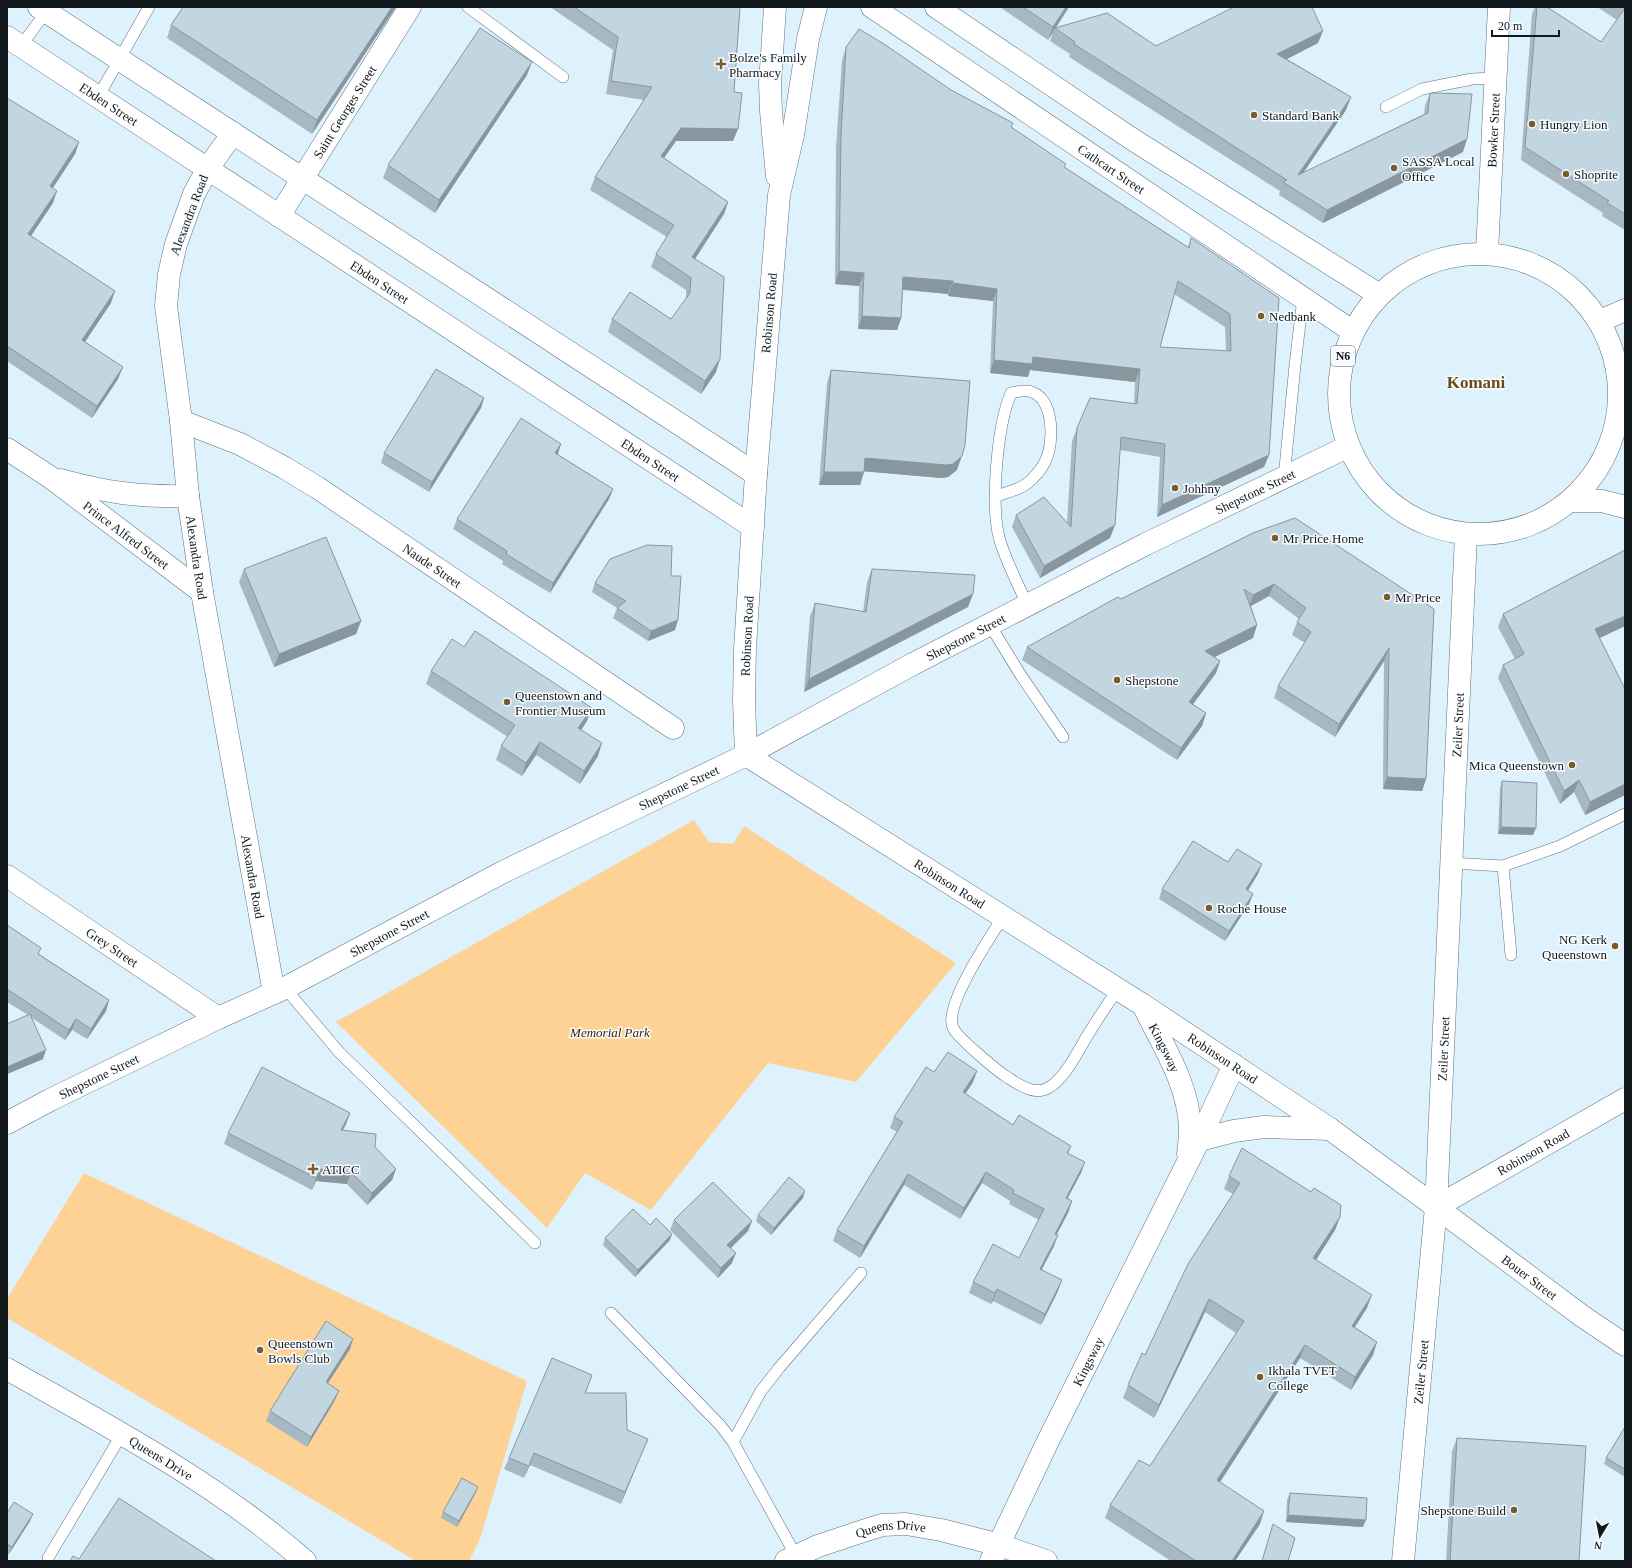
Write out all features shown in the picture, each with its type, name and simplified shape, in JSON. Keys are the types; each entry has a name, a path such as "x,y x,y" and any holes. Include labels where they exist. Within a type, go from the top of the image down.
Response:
{"main road":[{"name":"Saint Georges Street","path":"279,216 410,7"},
{"name":"Robinson Road","path":"775,7 770,84 779,195"},
{"name":"Robinson Road","path":"816,7 808,39 793,135 779,195 756,474 745,649 744,700 746,755 1143,1005 1330,1128 1436,1208 1625,1099"},
{"name":"Cathcart Street","path":"872,7 1352,331"},
{"path":"936,7 1132,139 1378,294"},
{"name":"Bowker Street","path":"1487,253 1499,7"},
{"path":"45,9 118,59 756,474"},
{"name":"Ebden Street","path":"14,42 753,527"},
{"name":"Alexandra Road","path":"233,133 208,168 194,194 176,244 169,274 166,306 181,421 188,496 202,592 280,990"},
{"name":"N6","path":"1487,253 1531,263 1570,286 1600,321 1615,357 1620,394 1620,438 1599,470 1571,501 1540,522 1504,533 1466,534 1428,526 1394,507 1367,480 1347,447 1338,408 1339,368 1352,331 1378,294 1428,262 1487,253"},
{"path":"1600,321 1625,310"},
{"name":"Naude Street","path":"181,421 240,444 285,468 318,488 673,728"},
{"name":"Shepstone Street","path":"7,1123 50,1100 218,1018 280,990 505,871 746,755 913,664 1146,544 1347,447"},
{"name":"Prince Alfred Street","path":"7,450 50,477 202,592"},
{"name":"Prince Alfred Street","path":"50,477 87,488 129,495 154,497 188,496"},
{"path":"1571,501 1602,501 1625,508"},
{"name":"Zeiler Street","path":"1402,1561 1436,1208 1466,534"},
{"name":"Grey Street","path":"7,876 218,1018"},
{"name":"Kingsway","path":"1143,1005 1180,1081 1186,1098 1190,1130 1187,1163"},
{"name":"Kingsway","path":"996,1553 1075,1385 1199,1140 1234,1065"},
{"path":"1199,1140 1234,1131 1264,1126 1330,1128"},
{"name":"Bouer Street","path":"1436,1208 1582,1316 1625,1345"},
{"name":"Queens Drive","path":"7,1369 122,1434 210,1490 261,1524 305,1561"},
{"name":"Queens Drive","path":"791,1559 818,1546 882,1525 906,1524 941,1530 996,1553 1046,1561"}],"lane":[{"path":"98,97 118,59 149,7"},
{"path":"468,7 563,77"},
{"path":"14,42 45,9"},
{"path":"1386,107 1422,89 1472,79 1495,78"},
{"path":"1284,478 1303,298"},
{"path":"996,496 1018,489 1031,480 1045,461 1051,443 1050,415 1043,400 1032,392 1020,391 1011,393 1006,405 998,456 996,496 996,518 1000,541 1007,561 1028,606"},
{"path":"990,625 1020,674 1063,737"},
{"path":"1451,863 1503,866 1560,846 1625,814"},
{"path":"1503,866 1511,955"},
{"path":"1002,917 970,971 951,1012 953,1028 998,1071 1026,1088 1041,1091 1054,1085 1065,1071 1118,990"},
{"path":"280,990 339,1052 535,1243"},
{"path":"733,1442 761,1392 779,1368 861,1273"},
{"path":"611,1313 720,1425 733,1442 791,1559"},
{"path":"48,1558 122,1434"}],"green space":[{"name":"Memorial Park","path":"694,820 709,842 733,844 744,826 956,963 856,1082 768,1063 651,1210 585,1173 547,1228 336,1022"},
{"name":"Queenstown Bowls Club","path":"84,1173 527,1381 480,1539 469,1561 416,1561 7,1318 7,1299"}],"building":[{"path":"183,7 392,7 317,120 171,25"},
{"path":"574,7 740,7 734,92 742,93 738,129 681,128 661,156 728,202 692,257 724,277 720,359 705,381 612,319 630,292 671,319 690,293 691,278 656,254 674,225 595,177 652,87 611,81 618,37"},
{"path":"1023,7 1066,7 1053,27"},
{"path":"1234,7 1312,7 1323,31 1277,54 1351,97 1298,175 1428,113 1430,93 1472,94 1467,139 1327,210 1283,182 1287,180 1074,44 1075,42 1055,28 1107,13 1156,46"},
{"path":"1537,7 1547,7 1601,42 1625,8 1625,214 1607,203 1609,201 1525,147"},
{"path":"480,28 532,62 439,200 388,165"},
{"path":"859,29 884,44 951,90 1013,123 1011,127 1066,164 1064,167 1189,248 1191,238 1279,298 1269,455 1162,505 1165,444 1121,437 1115,525 1044,566 1016,515 1044,497 1071,527 1077,428 1090,398 1137,404 1140,369 1033,357 1032,364 994,360 997,289 953,283 953,281 903,277 901,318 862,316 864,273 839,271 841,135 846,47","holes":["1178,281 1230,314 1231,351 1160,347"]},
{"path":"7,98 79,142 50,186 57,191 28,234 115,291 82,340 123,367 97,406 7,346"},
{"path":"436,369 484,398 432,482 384,453"},
{"path":"831,370 970,381 965,445 962,456 953,464 946,465 865,458 864,472 824,472"},
{"path":"521,418 561,444 555,453 613,489 553,583 506,554 507,551 457,519"},
{"path":"1295,518 1434,609 1426,779 1387,777 1389,648 1339,724 1278,686 1311,632 1297,622 1306,608 1274,584 1253,595 1244,589 1257,625 1205,651 1220,661 1189,702 1206,713 1181,748 1027,647 1118,597 1121,599 1253,533"},
{"path":"326,537 361,621 279,654 244,569"},
{"path":"647,545 672,546 671,576 681,576 678,620 651,631 617,608 626,601 595,583 610,559"},
{"path":"1625,550 1625,616 1595,629 1625,689 1625,784 1590,802 1579,780 1564,791 1503,665 1524,654 1503,614"},
{"path":"872,569 975,575 973,594 809,679 815,603 866,612"},
{"name":"Queenstown and Frontier Museum","path":"475,631 592,708 578,728 602,743 584,771 540,742 526,763 501,746 515,725 431,671 452,639 464,647"},
{"path":"1502,781 1537,783 1536,828 1501,827"},
{"path":"1193,841 1228,862 1237,849 1262,864 1246,889 1253,894 1229,931 1162,889"},
{"path":"7,925 41,948 38,954 109,1000 91,1029 76,1019 69,1030 7,989"},
{"path":"30,1014 46,1050 7,1067 7,1024"},
{"path":"948,1052 977,1071 963,1092 1013,1125 1019,1115 1071,1146 1067,1153 1085,1162 1066,1198 1072,1201 1055,1234 1058,1235 1040,1269 1062,1280 1045,1314 997,1289 995,1293 973,1282 993,1244 1019,1258 1044,1209 1013,1193 1014,1190 986,1172 964,1208 908,1174 864,1246 837,1230 903,1122 894,1117 926,1067 934,1072"},
{"path":"262,1067 350,1113 341,1130 376,1134 375,1147 396,1169 372,1193 351,1172 321,1169 316,1178 228,1133"},
{"path":"1242,1148 1311,1192 1314,1188 1341,1205 1340,1217 1313,1258 1372,1295 1352,1326 1377,1342 1355,1377 1305,1345 1217,1480 1264,1511 1232,1561 1196,1561 1110,1505 1139,1460 1150,1466 1244,1321 1209,1299 1159,1405 1128,1385 1142,1353 1145,1355 1188,1264 1240,1183 1229,1176"},
{"path":"789,1177 805,1191 774,1228 758,1215"},
{"path":"713,1182 752,1221 727,1245 736,1253 721,1268 674,1220"},
{"path":"633,1209 650,1225 656,1218 672,1234 638,1270 605,1238"},
{"path":"326,1321 353,1339 326,1382 339,1391 311,1437 270,1411"},
{"path":"552,1358 592,1375 585,1393 626,1393 627,1430 648,1439 625,1492 534,1453 529,1466 509,1458"},
{"path":"1625,1427 1625,1469 1606,1458"},
{"name":"Shepstone Build","path":"1457,1438 1586,1446 1579,1561 1450,1561"},
{"path":"462,1478 478,1487 459,1521 443,1512"},
{"path":"1290,1493 1367,1498 1366,1520 1288,1515"},
{"path":"119,1498 216,1561 70,1561 73,1556 79,1559"},
{"path":"14,1502 33,1514 12,1547 7,1544 7,1513"},
{"path":"1273,1524 1295,1538 1288,1561 1262,1561"}],"place":[{"name":"Bolze's Family Pharmacy","path":"721,64"},
{"name":"Standard Bank","path":"1254,115"},
{"name":"Hungry Lion","path":"1532,124"},
{"name":"SASSA Local Office","path":"1394,168"},
{"name":"Shoprite","path":"1566,174"},
{"name":"Nedbank","path":"1261,316"},
{"name":"Johhny","path":"1175,488"},
{"name":"Mr Price Home","path":"1275,538"},
{"name":"Mr Price","path":"1387,597"},
{"name":"Shepstone","path":"1117,680"},
{"name":"Queenstown and Frontier Museum","path":"507,702"},
{"name":"Mica Queenstown","path":"1572,765"},
{"name":"Roche House","path":"1209,908"},
{"name":"NG Kerk Queenstown","path":"1615,946"},
{"name":"ATICC","path":"313,1169"},
{"name":"Queenstown Bowls Club","path":"260,1350"},
{"name":"Ikhala TVET College","path":"1260,1377"},
{"name":"Shepstone Build","path":"1514,1510"}],"district":[{"name":"Komani","path":"1476,382"}]}
